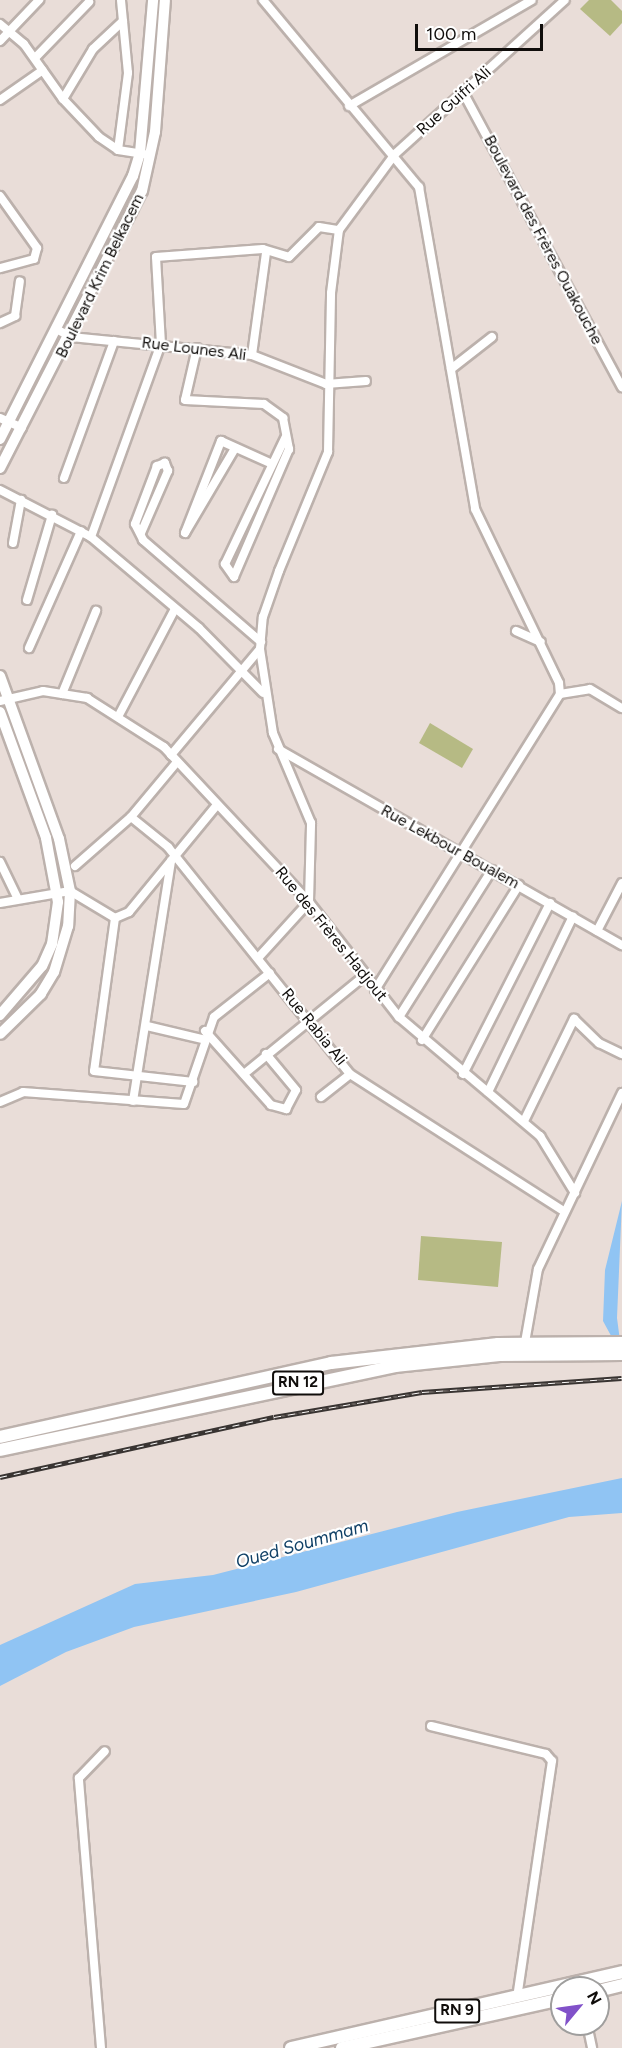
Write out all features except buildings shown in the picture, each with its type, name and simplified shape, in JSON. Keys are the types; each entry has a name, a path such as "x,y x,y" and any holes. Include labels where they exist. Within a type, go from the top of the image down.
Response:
{"highway":[{"name":"RN 12","path":"0,1437 331,1363 525,1350 601,1348 622,1343"},
{"name":"RN 12","path":"601,1348 622,1354"},
{"name":"RN 12","path":"0,1450 345,1374 525,1350"},
{"name":"RN 9","path":"291,2048 622,1972"},
{"name":"RN 9","path":"342,2048 550,2002"}],"main road":[{"name":"Boulevard Krim Belkacem","path":"0,439 4,421 58,330 146,154 153,0"},
{"name":"Boulevard Krim Belkacem","path":"0,468 71,336 142,190 165,0"},
{"path":"0,676 4,699 59,839 70,891 68,926 54,972 41,994 0,1034"},
{"path":"0,712 46,838 57,892 52,944 42,966 0,1015"}],"street":[{"path":"0,41 39,0"},
{"path":"118,150 126,105 121,0"},
{"path":"263,0 330,75 349,106 395,154 419,187 475,509 541,642 560,694"},
{"path":"349,106 532,0"},
{"name":"Rue Guifri Ali","path":"339,230 395,154 464,94 565,0"},
{"path":"35,58 89,3"},
{"path":"63,99 93,49 123,21"},
{"path":"0,24 35,58 63,99 118,150 146,154"},
{"path":"0,100 43,70"},
{"name":"Boulevard des Frères Ouakouche","path":"464,94 622,387"},
{"path":"0,196 37,248 34,259 0,268"},
{"path":"91,537 161,344 156,256 219,256 263,249 266,253 289,257 319,227 339,230 326,384 328,452 283,558 263,616 260,645 264,694 278,748 311,823 309,902 258,958"},
{"path":"252,356 266,253"},
{"path":"0,323 15,315 20,281"},
{"name":"Rue Lounes Ali","path":"58,330 71,336 161,344 252,356 326,384"},
{"path":"451,369 492,338"},
{"path":"64,478 114,341"},
{"path":"197,348 185,400 264,404 283,418 285,438 289,449 234,577 225,564 270,463 285,438"},
{"path":"326,384 366,381"},
{"path":"4,421 22,428"},
{"path":"234,450 190,530 185,533 221,441 234,450 270,463"},
{"path":"141,533 168,471 165,463 157,466 135,524 141,533 234,624 260,645"},
{"path":"0,490 91,537 243,669 264,694"},
{"path":"13,543 21,500"},
{"path":"27,600 52,515"},
{"path":"29,648 81,531"},
{"path":"119,715 175,609"},
{"path":"62,694 96,611"},
{"path":"516,631 541,642"},
{"path":"75,866 131,817 260,645"},
{"path":"375,990 560,694 590,689 622,708"},
{"name":"Rue des Frères Hadjout","path":"4,699 62,694 87,698 119,715 174,759 309,902 364,976 399,1017 422,1040 524,1121 561,1165 575,1193"},
{"name":"Rue Lekbour Boualem","path":"278,748 622,945"},
{"path":"115,918 129,912 217,805"},
{"name":"Rue Rabia Ali","path":"131,817 173,856 350,1074 565,1212"},
{"path":"133,1101 173,856"},
{"path":"0,862 18,899"},
{"path":"399,1017 492,870"},
{"path":"597,931 622,883"},
{"path":"422,1040 519,885"},
{"path":"0,903 70,891 115,918"},
{"path":"463,1074 550,903"},
{"path":"488,1092 573,916"},
{"path":"115,918 94,1071 138,1074 193,1082"},
{"path":"0,1102 23,1092 183,1104 193,1082 203,1035 222,1008 270,973"},
{"path":"244,1074 364,976"},
{"path":"524,1121 574,1019 599,1043 622,1054"},
{"path":"147,1026 203,1035 244,1074 271,1105 280,1110 290,1106 296,1090 266,1054"},
{"path":"321,1097 350,1074"},
{"path":"525,1350 538,1269 622,1093"},
{"path":"431,1726 546,1754 552,1761 517,1997"},
{"path":"101,2048 80,1778 105,1751"}],"green space":[{"path":"589,0 611,0 622,11 622,23 610,36 580,9"},
{"path":"430,723 473,749 462,768 419,743"},
{"path":"421,1236 502,1242 498,1287 418,1280"}],"water":[{"path":"622,1201 617,1318 622,1356 603,1321 605,1270"},
{"path":"622,1478 622,1513 569,1517 296,1592 134,1627 66,1652 0,1686 0,1645 135,1584 213,1575 457,1512"}],"railway":[{"path":"0,1477 274,1417 422,1392 622,1378"}],"water label":[{"name":"Oued Soummam","path":"302,1544"}]}
